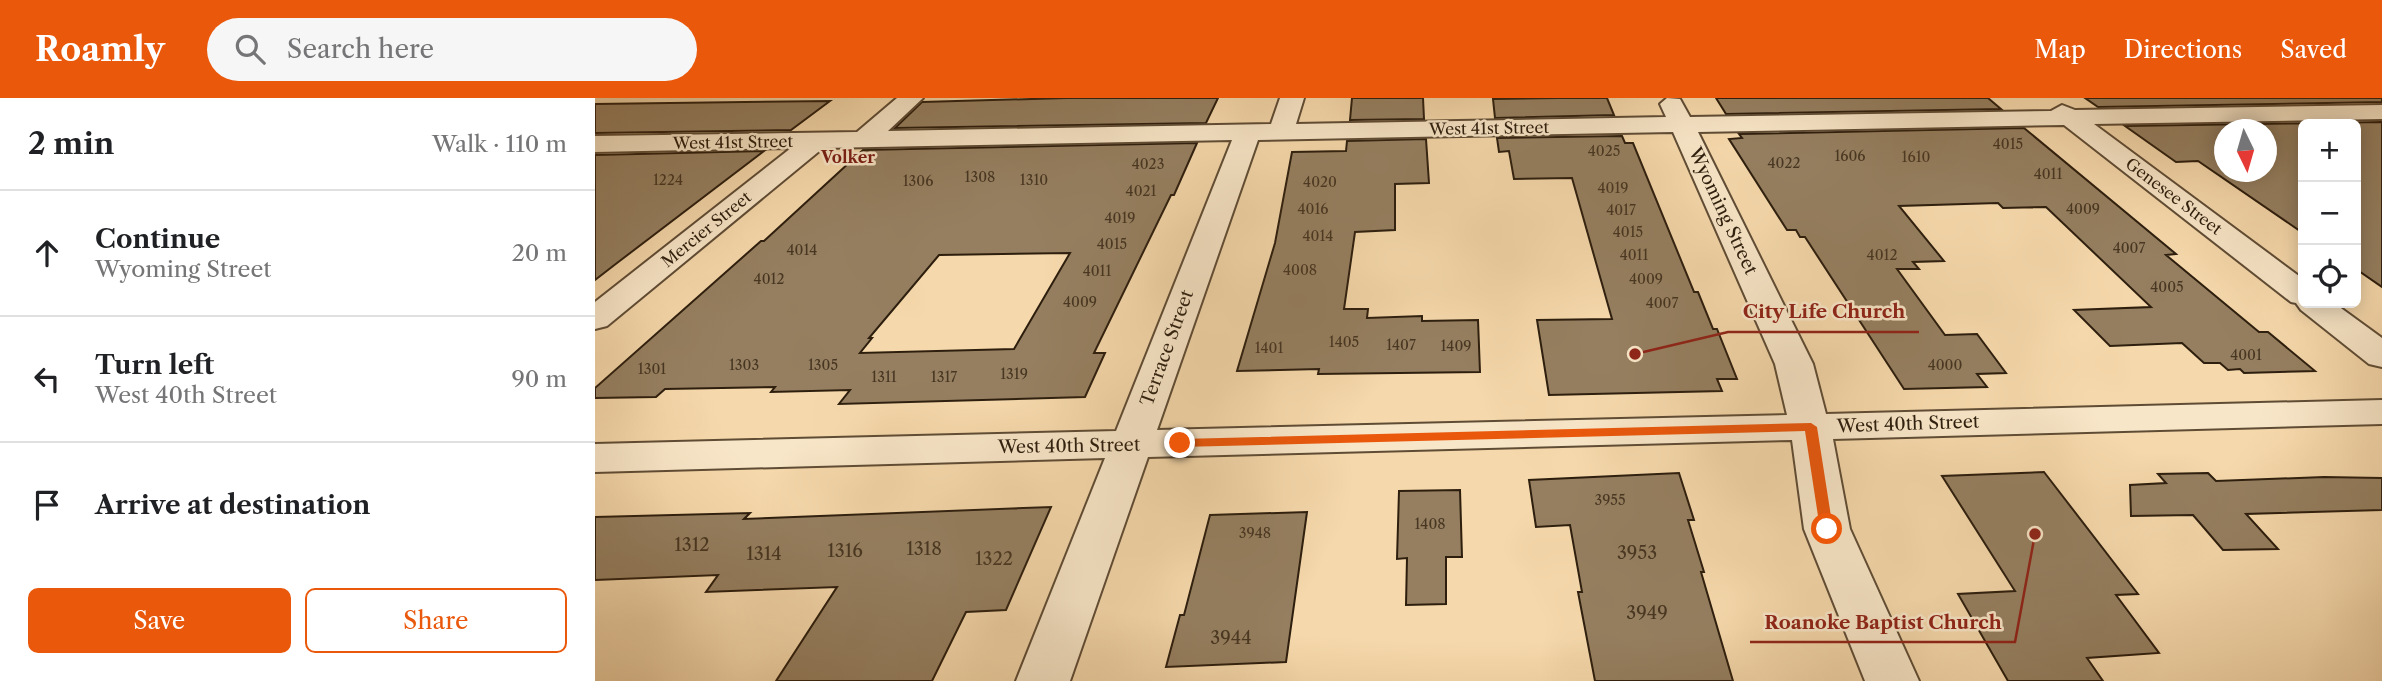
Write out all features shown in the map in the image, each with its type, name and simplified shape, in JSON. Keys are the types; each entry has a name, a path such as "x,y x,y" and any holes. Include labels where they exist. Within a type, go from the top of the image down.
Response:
{"street":[{"path":"864,139 911,98"},
{"name":"Terrace Street","path":"1043,681 1131,444 1264,132 1292,98"},
{"name":"Genesee Street","path":"2044,98 2298,291"},
{"name":"West 41st Street","path":"595,144 1264,132 1675,111 2070,117 2382,112"},
{"name":"Wyoming Street","path":"1675,111 1794,364 1811,427 1827,529 1892,681"},
{"name":"Mercier Street","path":"595,319 817,140"},
{"path":"2320,308 2382,356"},
{"name":"West 40th Street","path":"595,458 2382,412"}],"building":[{"path":"1218,98 1206,123 895,128 922,102"},
{"path":"1352,98 1423,98 1424,119 1350,120"},
{"path":"1607,98 1614,115 1495,118 1493,99"},
{"path":"1716,98 1988,98 2001,109 1726,114"},
{"path":"2085,98 2382,98 2382,102 2098,107"},
{"path":"830,101 791,130 595,133 595,104"},
{"path":"2361,122 2382,122 2382,287 2361,272"},
{"path":"2298,123 2298,230 2229,182 2277,182 2277,124"},
{"path":"2214,125 2214,172 2198,161 2176,162 2125,126"},
{"path":"2024,128 2176,254 2166,255 2259,332 2268,332 2315,371 2244,373 2240,369 2228,370 2220,363 2204,363 2182,343 2110,346 2074,310 2151,307 2046,207 2003,208 1998,203 1899,206 1944,261 1913,262 1919,269 1897,269 1945,335 1977,334 2006,373 1977,374 1987,387 1904,389 1805,237 1800,237 1796,230 1787,230 1729,139 1742,138 1739,134"},
{"path":"1622,136 1625,143 1633,143 1694,292 1698,292 1713,329 1717,329 1737,379 1717,379 1722,391 1549,395 1537,320 1612,319 1572,178 1514,179 1509,151 1499,152 1497,138"},
{"path":"1426,139 1429,183 1395,184 1395,230 1355,232 1344,309 1368,309 1367,318 1422,316 1422,321 1478,320 1480,372 1318,374 1319,369 1237,371 1275,243 1292,152 1346,151 1347,141"},
{"path":"1197,143 1174,195 1171,195 1094,353 1105,353 1085,397 839,404 850,390 771,392 775,387 665,389 656,397 595,398 595,388 764,241 863,150","holes":["1070,253 1014,349 860,353 872,338 869,338 939,255"]},
{"path":"764,151 617,263 595,280 595,155"},
{"path":"2044,472 2138,594 2116,595 2159,653 2087,658 2103,681 2008,681 1958,594 2015,591 1942,476"},
{"path":"1679,473 1694,520 1688,520 1704,572 1701,572 1733,681 1595,681 1578,592 1582,592 1570,525 1536,527 1529,480"},
{"path":"2208,473 2216,481 2382,478 2382,510 2246,514 2278,549 2223,550 2193,515 2131,516 2130,485 2166,483 2158,474"},
{"path":"1460,490 1462,557 1446,557 1446,604 1406,605 1407,558 1397,559 1399,491"},
{"path":"1051,507 1006,610 966,612 932,681 776,681 837,587 706,592 718,575 595,580 595,517 750,513 744,519"},
{"path":"1307,512 1286,662 1166,667 1180,615 1184,615 1210,515"}],"place":[{"name":"City Life Church","path":"1635,354"},
{"name":"Roanoke Baptist Church","path":"2035,534"}],"district":[{"name":"Volker","path":"848,157"}],"route":[{"path":"1180,443 1811,427 1827,529"}]}
